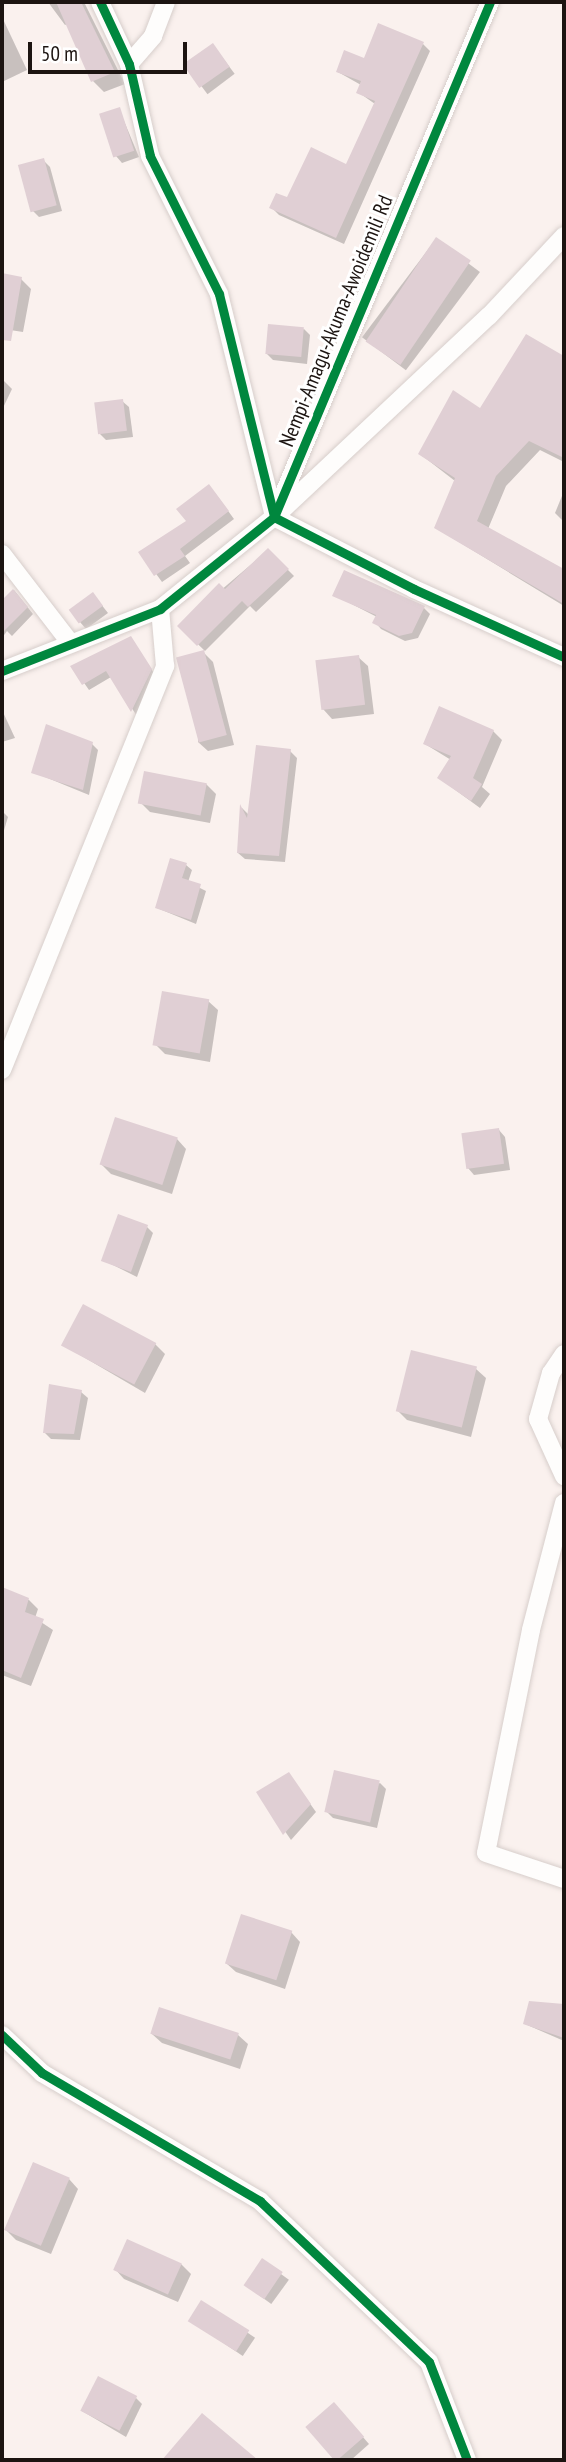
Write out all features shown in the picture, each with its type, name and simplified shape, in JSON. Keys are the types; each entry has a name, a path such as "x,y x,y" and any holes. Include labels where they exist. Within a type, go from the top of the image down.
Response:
{"street":[{"path":"100,2 129,64 150,156 219,294 274,517 414,589 564,657"},
{"path":"129,64 153,36 166,2"},
{"name":"Nempi-Amagu-Akuma-Awoidemili Rd","path":"2,671 69,641 160,610 274,517 490,2"},
{"path":"274,517 489,316 564,236"},
{"path":"2,554 69,641"},
{"path":"2,1070 166,666 160,610"},
{"path":"564,1354 551,1373 538,1419 564,1476"},
{"path":"564,1503 531,1630 486,1853 564,1879"},
{"path":"2,2035 42,2073 260,2200 429,2362 467,2460"}],"building":[{"path":"56,2 81,2 115,72 91,82"},
{"path":"378,23 424,42 336,238 269,208 276,193 287,197 311,147 346,164 375,101 356,93 361,81 336,72 344,50 364,58"},
{"path":"213,43 230,67 199,88 183,64"},
{"path":"120,107 134,151 113,158 99,114"},
{"path":"44,158 57,205 31,212 18,165"},
{"path":"436,237 471,260 400,365 366,341"},
{"path":"2,273 22,277 11,341 2,340"},
{"path":"268,324 304,327 301,357 265,354"},
{"path":"526,334 564,356 564,458 529,441 496,476 477,521 564,569 564,604 434,528 455,478 418,454 453,390 480,408"},
{"path":"123,399 127,431 98,434 94,403"},
{"path":"209,484 229,511 180,549 185,556 154,576 138,552 186,521 176,509"},
{"path":"268,548 289,569 248,607 242,601 197,646 177,626 219,583 225,589"},
{"path":"344,570 425,606 412,633 399,636 372,623 376,615 332,596"},
{"path":"13,589 28,607 2,633 2,600"},
{"path":"93,592 103,606 79,623 69,610"},
{"path":"131,636 152,669 131,712 106,671 82,685 70,666"},
{"path":"204,650 227,735 199,743 176,658"},
{"path":"359,655 365,705 321,710 315,660"},
{"path":"439,706 494,730 473,778 482,784 471,801 437,778 451,756 423,744"},
{"path":"46,724 93,742 83,790 31,773"},
{"path":"256,745 291,749 279,856 237,853 240,804 247,818"},
{"path":"144,771 207,783 201,816 138,803"},
{"path":"170,858 187,863 182,878 201,884 191,920 155,908"},
{"path":"162,991 209,999 200,1053 152,1045"},
{"path":"115,1117 178,1137 162,1185 100,1165"},
{"path":"499,1128 504,1164 466,1169 461,1133"},
{"path":"118,1214 148,1225 131,1272 101,1261"},
{"path":"83,1304 156,1343 134,1384 61,1345"},
{"path":"411,1350 477,1366 462,1428 396,1411"},
{"path":"49,1384 82,1390 74,1434 43,1433"},
{"path":"2,1587 29,1598 25,1612 44,1619 21,1678 2,1670"},
{"path":"334,1770 380,1781 370,1822 324,1812"},
{"path":"289,1772 311,1804 283,1835 256,1792"},
{"path":"241,1914 292,1931 276,1980 225,1963"},
{"path":"529,2001 564,2004 564,2038 523,2024"},
{"path":"159,2007 239,2033 230,2060 150,2034"},
{"path":"33,2162 70,2178 41,2246 4,2230"},
{"path":"127,2239 182,2263 168,2294 113,2270"},
{"path":"262,2258 283,2272 264,2299 244,2285"},
{"path":"201,2300 249,2330 236,2351 188,2321"},
{"path":"98,2376 137,2396 119,2431 80,2411"},
{"path":"334,2402 364,2437 334,2460 305,2427"},
{"path":"202,2413 258,2460 162,2460"}],"cycle path":[{"path":"100,2 129,64 150,156 219,294 274,517 414,589 564,657"},
{"path":"2,671 160,609 274,517 490,2"},
{"path":"2,2035 42,2073 260,2201 429,2362 467,2460"}]}
